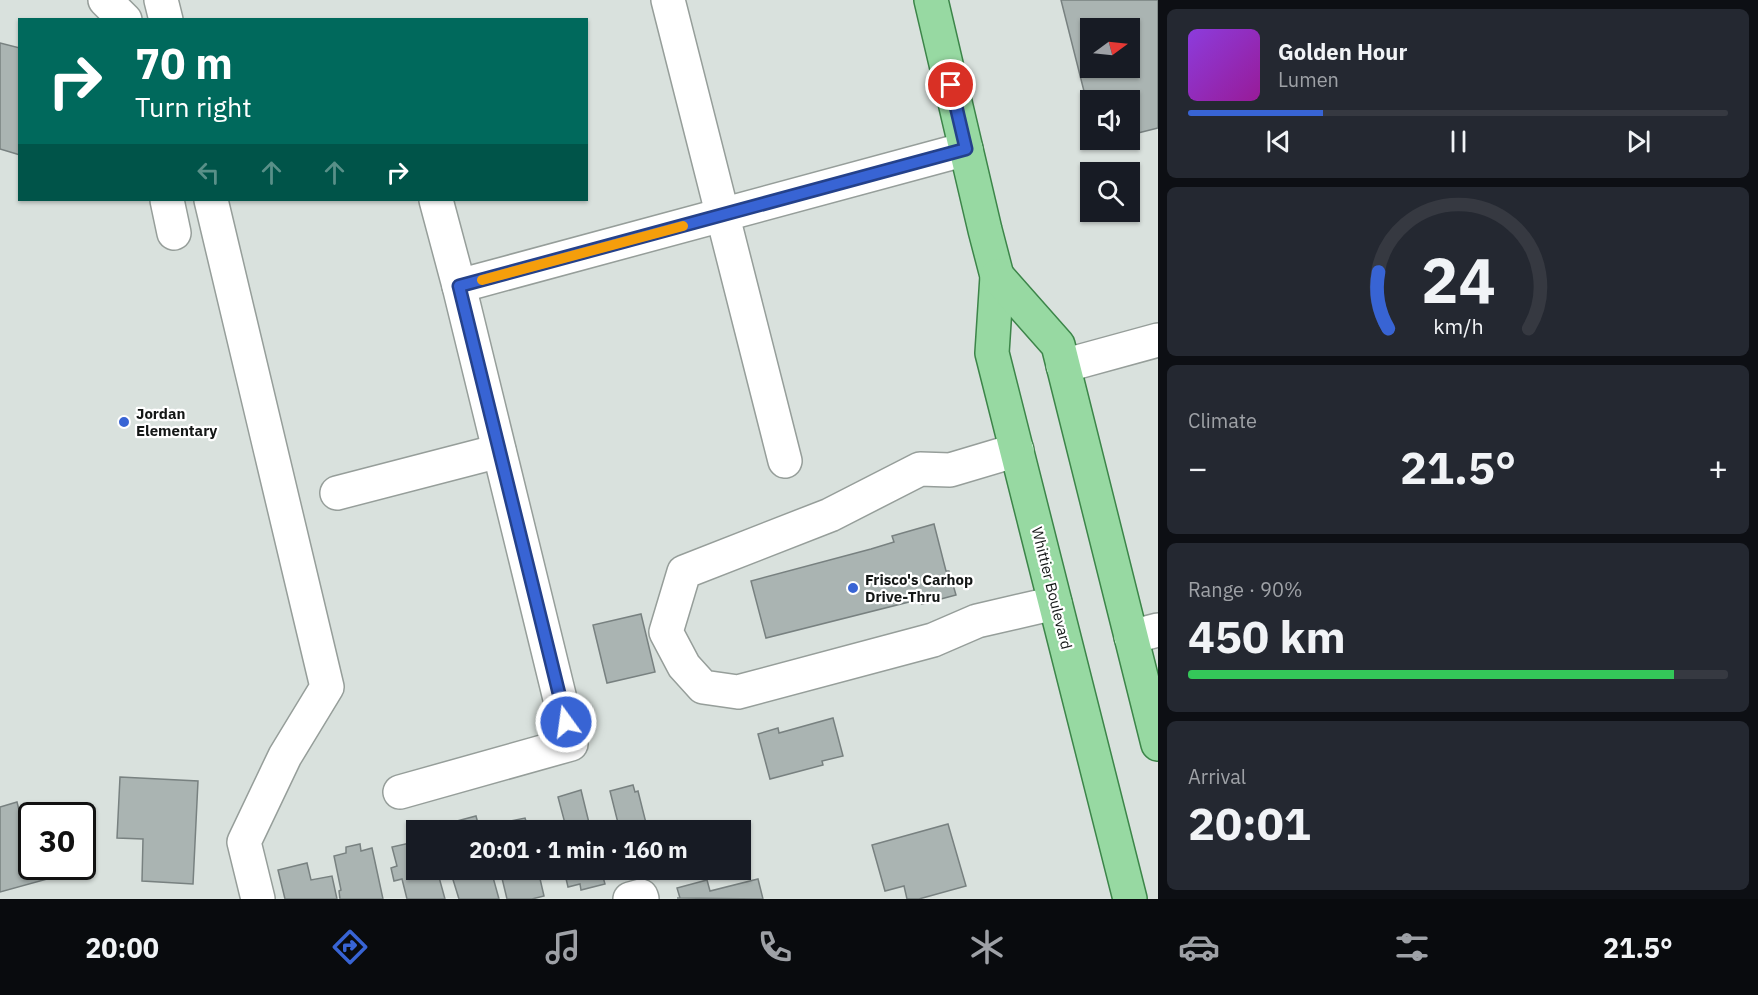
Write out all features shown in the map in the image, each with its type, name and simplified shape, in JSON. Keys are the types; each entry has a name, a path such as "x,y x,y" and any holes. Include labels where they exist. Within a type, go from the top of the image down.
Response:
{"main road":[{"name":"Whittier Boulevard","path":"930,0 998,276 992,353 1130,899"},
{"name":"Whittier Boulevard","path":"998,276 1058,345 1145,634 1158,744"}],"street":[{"path":"105,0 123,18"},
{"path":"161,0 166,18"},
{"path":"668,0 785,461"},
{"path":"459,286 966,149"},
{"path":"167,201 174,233"},
{"path":"211,201 327,687 285,756 244,842 258,899"},
{"path":"400,792 571,744 436,201"},
{"path":"1063,366 1158,340"},
{"path":"1017,450 950,470 920,469 830,515 684,572 666,632 684,666 703,687 738,692 933,640 977,621 1055,603"},
{"path":"337,493 499,451"},
{"path":"630,899 641,896 642,899"}],"building":[{"path":"1061,0 1158,0 1158,128 1140,132 1140,90 1084,90 1081,78 1140,78 1140,18 1080,18 1080,75"},
{"path":"0,43 18,48 18,154 0,149"},
{"name":"Frisco's Carhop Drive-Thru","path":"934,524 946,571 949,571 956,595 922,604 921,599 766,638 751,581 894,542 892,536"},
{"path":"641,614 655,672 607,683 593,625"},
{"path":"833,718 843,756 822,761 823,765 770,779 758,734 778,728 779,733"},
{"path":"120,777 198,781 193,884 142,881 143,839 117,838"},
{"path":"633,785 635,792 638,791 645,820 617,820 610,791"},
{"path":"581,790 588,820 564,820 558,797"},
{"path":"17,802 18,806 18,880 44,880 0,892 0,807"},
{"path":"476,816 477,820 461,820"},
{"path":"948,824 966,886 919,899 907,899 904,886 885,891 872,845"},
{"path":"360,844 361,851 372,848 383,899 340,899 339,891 341,890 334,856 346,853 346,847"},
{"path":"406,844 406,880 440,880 445,899 407,899 402,879 394,881 391,868 397,866 392,847"},
{"path":"307,863 311,880 332,876 337,899 285,899 278,870"},
{"path":"758,879 763,899 677,898 680,898 677,888 707,880 710,891"},
{"path":"453,880 494,880 499,899 459,899"},
{"path":"502,880 540,880 544,896 532,899 507,899"},
{"path":"566,880 604,880 605,884 581,890 580,884 568,887"}],"slow traffic":[{"path":"482,280 683,226"}],"place":[{"name":"Jordan Elementary","path":"124,422"},
{"name":"Frisco's Carhop Drive-Thru","path":"853,588"}],"route":[{"path":"566,722 459,286 966,149 951,85"}]}
